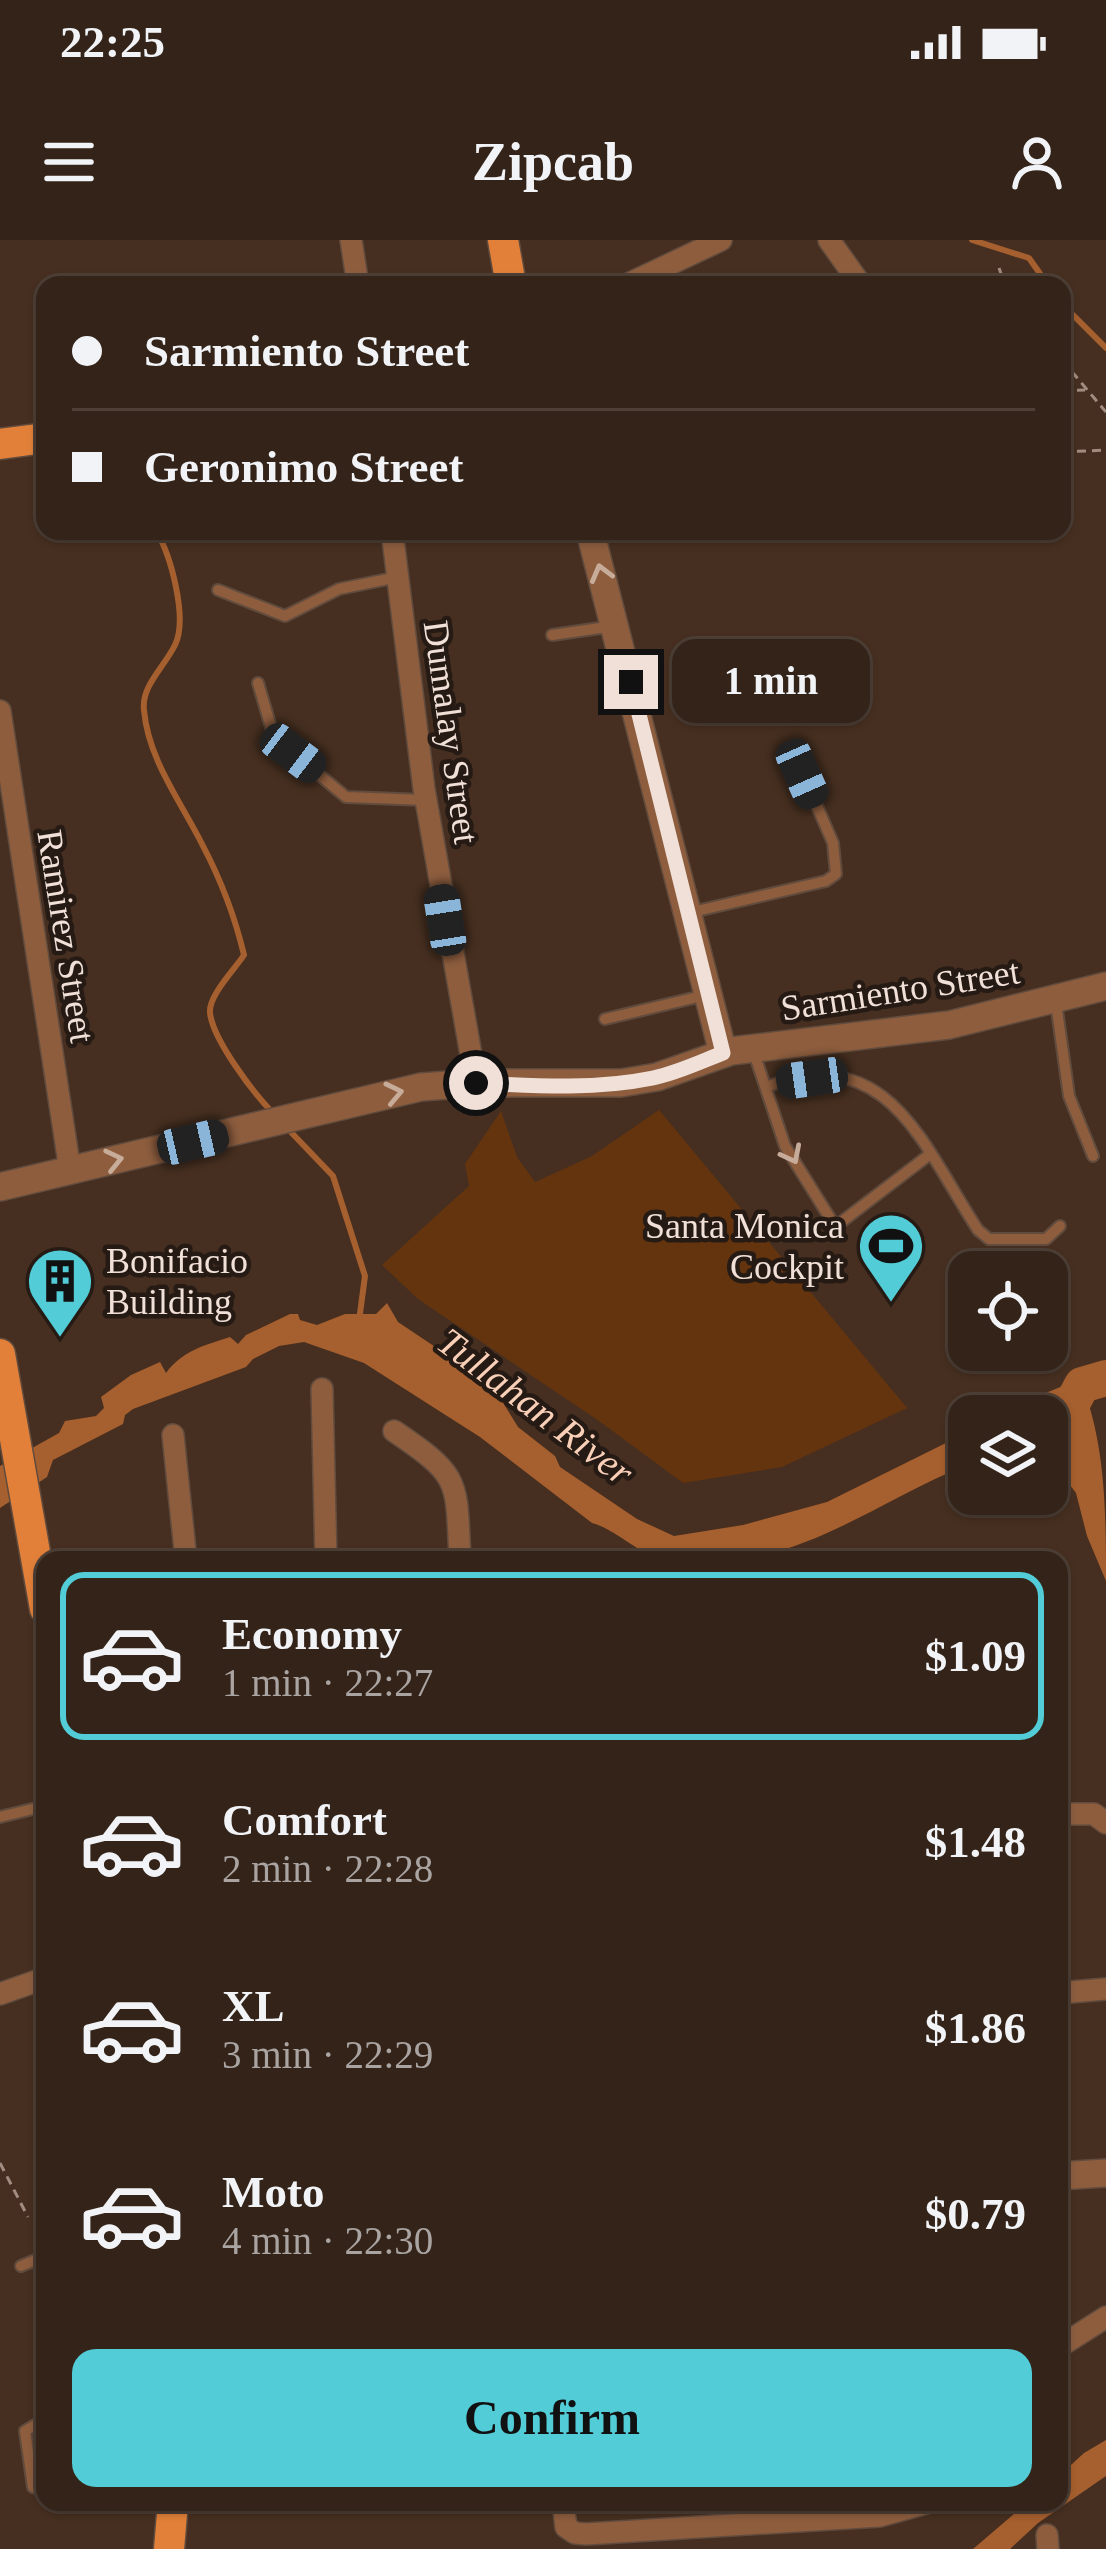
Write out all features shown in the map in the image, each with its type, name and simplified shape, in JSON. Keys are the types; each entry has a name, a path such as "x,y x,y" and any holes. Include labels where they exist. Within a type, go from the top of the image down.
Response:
{"main road":[{"path":"503,240 509,276"},
{"path":"0,444 36,438"},
{"path":"0,1354 36,1558"},
{"path":"169,2549 172,2511"}],"street":[{"path":"351,240 357,276"},
{"path":"645,276 721,240"},
{"path":"829,240 855,276"},
{"name":"Dumalay Street","path":"393,540 425,800 476,1083"},
{"path":"592,540 723,1053"},
{"name":"Ramirez Street","path":"0,711 70,1170"},
{"name":"Sarmiento Street","path":"0,1187 421,1088 476,1083 621,1083 657,1077 723,1053 949,1025 1105,986"},
{"path":"322,1389 326,1551"},
{"path":"394,1431 440,1462 457,1492 460,1551"},
{"path":"173,1435 185,1551"},
{"path":"1068,1814 1094,1814 1106,1823"},
{"path":"0,1994 36,1981"},
{"path":"1068,1992 1106,1989"},
{"path":"1068,2175 1106,2173"},
{"path":"1068,2341 1106,2317"},
{"path":"564,2511 569,2531 586,2534 741,2513 880,2516 898,2511"}],"lane":[{"path":"218,590 284,616 340,589 398,577"},
{"path":"552,635 616,626"},
{"path":"258,683 272,727 293,753 346,796 425,800"},
{"path":"688,913 826,881 836,874 833,843 802,774"},
{"path":"605,1019 709,994"},
{"path":"1055,999 1070,1096 1093,1156"},
{"path":"753,1048 785,1146 832,1223 840,1223 929,1155"},
{"path":"766,1087 812,1078 861,1080 893,1102 988,1239 1046,1239 1060,1226"},
{"path":"0,1817 36,1808"},
{"path":"21,2266 36,2260"},
{"path":"36,2424 25,2431 36,2488"}],"path":[{"path":"999,268 1002,276"},
{"path":"1071,370 1106,412"},
{"path":"1071,391 1087,390"},
{"path":"1071,452 1106,450"},
{"path":"0,2163 28,2217"}],"shaded area":[{"path":"659,1110 907,1408 782,1467 683,1483 418,1299 382,1265 469,1186 465,1164 501,1111 517,1157 535,1182 592,1156"},
{"path":"387,1303 398,1322 492,1385 518,1427 555,1456 560,1467 637,1519 674,1536 743,1525 827,1502 948,1442 948,1473 825,1534 778,1551 643,1551 592,1523 480,1437 364,1363 304,1342 279,1346 246,1367 133,1409 123,1424 53,1460 47,1477 0,1508 0,1466 59,1433 65,1421 96,1416 104,1408 101,1397 131,1375 160,1362 166,1373 195,1350 230,1337 238,1344 246,1335 290,1314 317,1325 345,1314 376,1314"},
{"path":"1070,1383 1082,1385 1100,1456 1106,1581 1076,1493 1068,1483 1068,1395 1041,1395"},
{"path":"1106,2440 1106,2476 1068,2502 1068,2468"},
{"path":"1017,2511 1055,2511 1010,2549 973,2549"}],"waterway":[{"path":"972,240 1029,258 1042,276"},
{"path":"1071,313 1106,348"},
{"path":"160,540 172,571 180,620 175,645 146,693 147,728 159,763 221,885 244,955 213,999 213,1024 235,1065 271,1111"},
{"path":"288,1129 333,1176 365,1276 359,1321"},
{"name":"Tullahan River","path":"1068,1411 1082,1385 1106,1378"}],"place":[{"name":"Santa Monica Cockpit","path":"891,1305"},
{"name":"Bonifacio Building","path":"60,1340"}],"route":[{"path":"476,1083 621,1083 657,1077 723,1053 631,682"}]}
